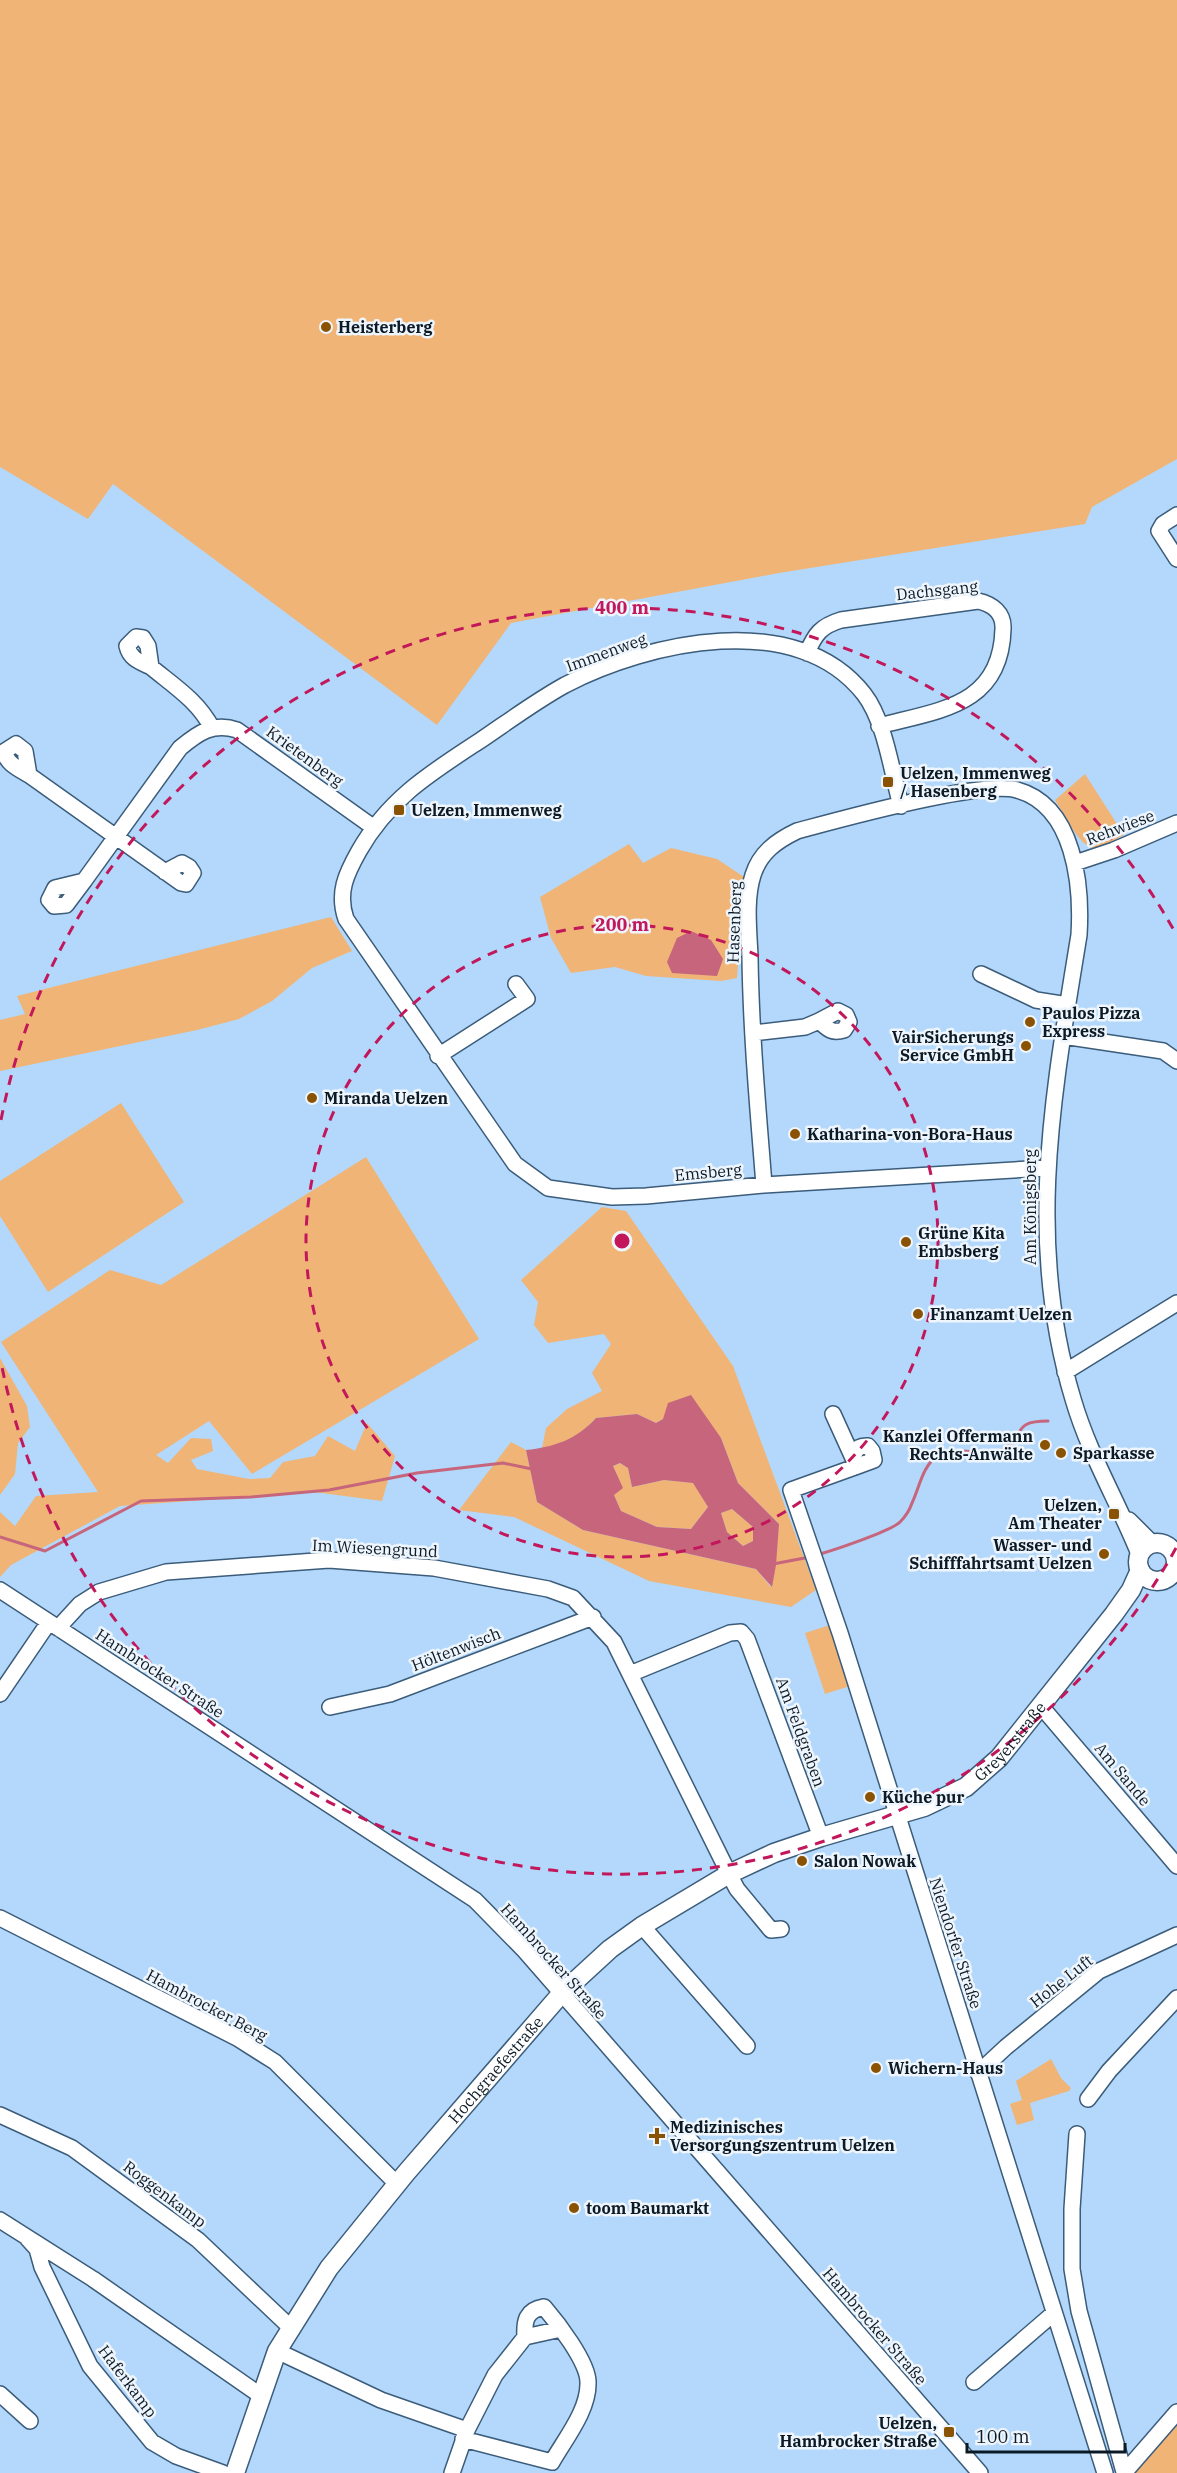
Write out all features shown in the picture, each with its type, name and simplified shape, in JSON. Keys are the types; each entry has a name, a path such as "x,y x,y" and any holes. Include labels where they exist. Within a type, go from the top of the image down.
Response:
{"main road":[{"path":"1159,1542 1174,1548 1176,1568 1168,1578 1146,1562 1159,1542"},
{"name":"Greyerstraße","path":"896,1814 924,1807 966,1787 999,1758 1131,1590 1146,1562"},
{"name":"Hochgraefestraße","path":"235,2473 277,2351 329,2268 561,1994 610,1949 642,1926 729,1874 774,1853 896,1814"}],"street":[{"path":"1177,515 1163,524 1159,531 1177,559"},
{"name":"Dachsgang","path":"807,653 815,634 825,625 841,620 978,601 989,603 996,609 1004,627 1000,659 992,676 978,693 958,705 879,726"},
{"name":"Immenweg","path":"346,919 341,892 350,867 373,827 392,804 421,780 549,695 605,668 639,657 708,642 750,640 779,644 807,653 830,664 850,679 865,695 879,726 901,806"},
{"path":"84,882 180,748 198,733 212,728 193,700 151,667"},
{"name":"Krietenberg","path":"212,728 224,726 237,730 373,827"},
{"path":"29,775 114,838 165,872"},
{"name":"Am Königsberg","path":"901,806 975,791 1016,789 1031,796 1054,816 1066,838 1075,863 1080,925 1046,1168 1049,1287 1065,1372 1095,1459 1146,1562"},
{"name":"Hasenberg","path":"764,1185 753,1033 750,892 753,876 762,856 781,838 796,831 901,806"},
{"name":"Rehwiese","path":"1075,863 1114,850 1177,823"},
{"name":"Emsberg","path":"346,919 514,1164 548,1188 625,1197 764,1185 1046,1168"},
{"path":"981,974 1036,1000 1068,1005"},
{"path":"438,1056 527,999 516,984"},
{"path":"753,1033 805,1027 819,1021"},
{"path":"1063,1036 1163,1051 1177,1061"},
{"path":"1065,1372 1177,1303"},
{"name":"Niendorfer Straße","path":"833,1414 854,1463 791,1490 1105,2473"},
{"name":"Im Wiesengrund","path":"0,1694 53,1625 80,1604 99,1592 166,1572 329,1560 434,1568 548,1588 573,1598 614,1642 737,1889 771,1930 781,1929"},
{"name":"Hambrocker Straße","path":"0,1590 475,1900 525,1951 980,2473"},
{"name":"Höltenwisch","path":"330,1707 390,1694 592,1617"},
{"name":"Am Feldgraben","path":"630,1674 730,1633 741,1632 747,1639 820,1837"},
{"name":"Am Sande","path":"1040,1705 1177,1866"},
{"name":"Hambrocker Berg","path":"0,1918 237,2038 275,2062 398,2184"},
{"path":"642,1926 747,2046"},
{"name":"Hohe Luft","path":"978,2073 1006,2047 1099,1971 1177,1935"},
{"path":"1088,2099 1109,2071 1177,1998"},
{"name":"Roggenkamp","path":"0,2115 72,2148 198,2240 290,2327"},
{"path":"1077,2134 1072,2209 1072,2269 1079,2311 1124,2473"},
{"name":"Haferkamp","path":"0,2220 93,2279 260,2395"},
{"name":"Haferkamp","path":"27,2238 37,2249 42,2266 90,2366 152,2442 176,2457 223,2473"},
{"path":"277,2351 381,2400 465,2434 552,2462 584,2404 589,2381 582,2363 544,2307 534,2308 528,2314 524,2325 525,2337"},
{"path":"974,2382 1054,2313"},
{"path":"452,2473 465,2434 495,2375 525,2337 561,2329"},
{"path":"0,2394 30,2421"},
{"path":"1124,2473 1177,2412"}],"shaded area":[{"path":"0,0 1177,0 1177,459 1092,507 1085,524 779,573 511,623 437,725 113,484 88,519 0,467"},
{"path":"1085,774 1124,835 1098,848 1092,848 1079,838 1055,800"},
{"path":"629,844 643,863 671,848 717,859 744,877 737,978 721,981 646,976 615,967 571,973 551,938 540,897"},
{"path":"331,917 352,951 312,968 272,1001 239,1019 197,1030 0,1071 0,1020 25,1014 17,996"},
{"path":"691,931 711,940 723,959 717,976 672,973 667,962 677,938"},
{"path":"121,1103 184,1202 48,1292 0,1216 0,1181"},
{"path":"366,1157 479,1339 252,1474 209,1421 156,1455 168,1463 191,1438 211,1439 213,1451 191,1460 197,1469 249,1479 270,1478 283,1462 315,1456 328,1436 355,1451 367,1423 395,1456 382,1501 314,1492 120,1506 11,1565 0,1577 0,1512 15,1526 36,1496 98,1492 1,1342 110,1270 161,1285"},
{"path":"602,1207 626,1211 733,1366 816,1590 791,1607 649,1581 514,1517 459,1510 511,1442 526,1450 537,1502 583,1530 756,1569 771,1587 779,1524 738,1483 721,1438 663,1419 656,1423 637,1414 596,1418 572,1438 557,1445 542,1448 546,1428 567,1409 602,1391 592,1373 611,1344 604,1334 548,1343 534,1325 538,1302 521,1280"},
{"path":"0,1358 27,1406 30,1427 18,1443 15,1474 0,1495"},
{"path":"691,1395 721,1438 738,1483 779,1524 772,1587 756,1569 583,1530 537,1502 526,1450 564,1441 581,1432 596,1418 637,1414 656,1423 663,1419 668,1403","holes":["620,1463 628,1468 632,1487 664,1480 693,1483 708,1507 691,1529 657,1527 621,1511 614,1495 623,1488 613,1466","732,1509 753,1527 753,1541 743,1546 727,1532 721,1513"]},
{"path":"620,1463 628,1468 632,1487 664,1480 694,1483 708,1507 691,1529 657,1527 621,1511 614,1495 613,1466"},
{"path":"732,1509 753,1527 753,1541 743,1546 727,1532 721,1513"},
{"path":"830,1625 850,1686 825,1694 805,1633"},
{"path":"1051,2059 1061,2078 1071,2088 1069,2091 1030,2103 1034,2120 1017,2125 1010,2104 1022,2100 1016,2081"},
{"path":"1177,2424 1177,2473 1134,2473"}],"waterway":[{"path":"820,1554 874,1535 900,1522 910,1508 928,1465 938,1455 954,1450 997,1452 1011,1443 1024,1426 1029,1423 1048,1421"},
{"path":"0,1537 45,1551 141,1501 251,1497 329,1490 417,1473 503,1463 532,1469"},
{"path":"773,1564 810,1557"}],"place":[{"name":"Heisterberg","path":"326,327"},
{"name":"Uelzen, Immenweg / Hasenberg","path":"888,782"},
{"name":"Uelzen, Immenweg","path":"399,810"},
{"name":"Paulos Pizza Express","path":"1030,1022"},
{"name":"VairSicherungs Service GmbH","path":"1026,1046"},
{"name":"Miranda Uelzen","path":"312,1098"},
{"name":"Katharina-von-Bora-Haus","path":"795,1134"},
{"name":"Grüne Kita Embsberg","path":"906,1242"},
{"name":"Finanzamt Uelzen","path":"918,1314"},
{"name":"Kanzlei Offermann Rechts-Anwälte","path":"1045,1445"},
{"name":"Sparkasse","path":"1061,1453"},
{"name":"Uelzen, Am Theater","path":"1114,1514"},
{"name":"Wasser- und Schifffahrtsamt Uelzen","path":"1104,1554"},
{"name":"Küche pur","path":"870,1797"},
{"name":"Salon Nowak","path":"802,1861"},
{"name":"Wichern-Haus","path":"876,2068"},
{"name":"Medizinisches Versorgungszentrum Uelzen","path":"657,2136"},
{"name":"toom Baumarkt","path":"574,2208"},
{"name":"Uelzen, Hambrocker Straße","path":"949,2432"}]}
